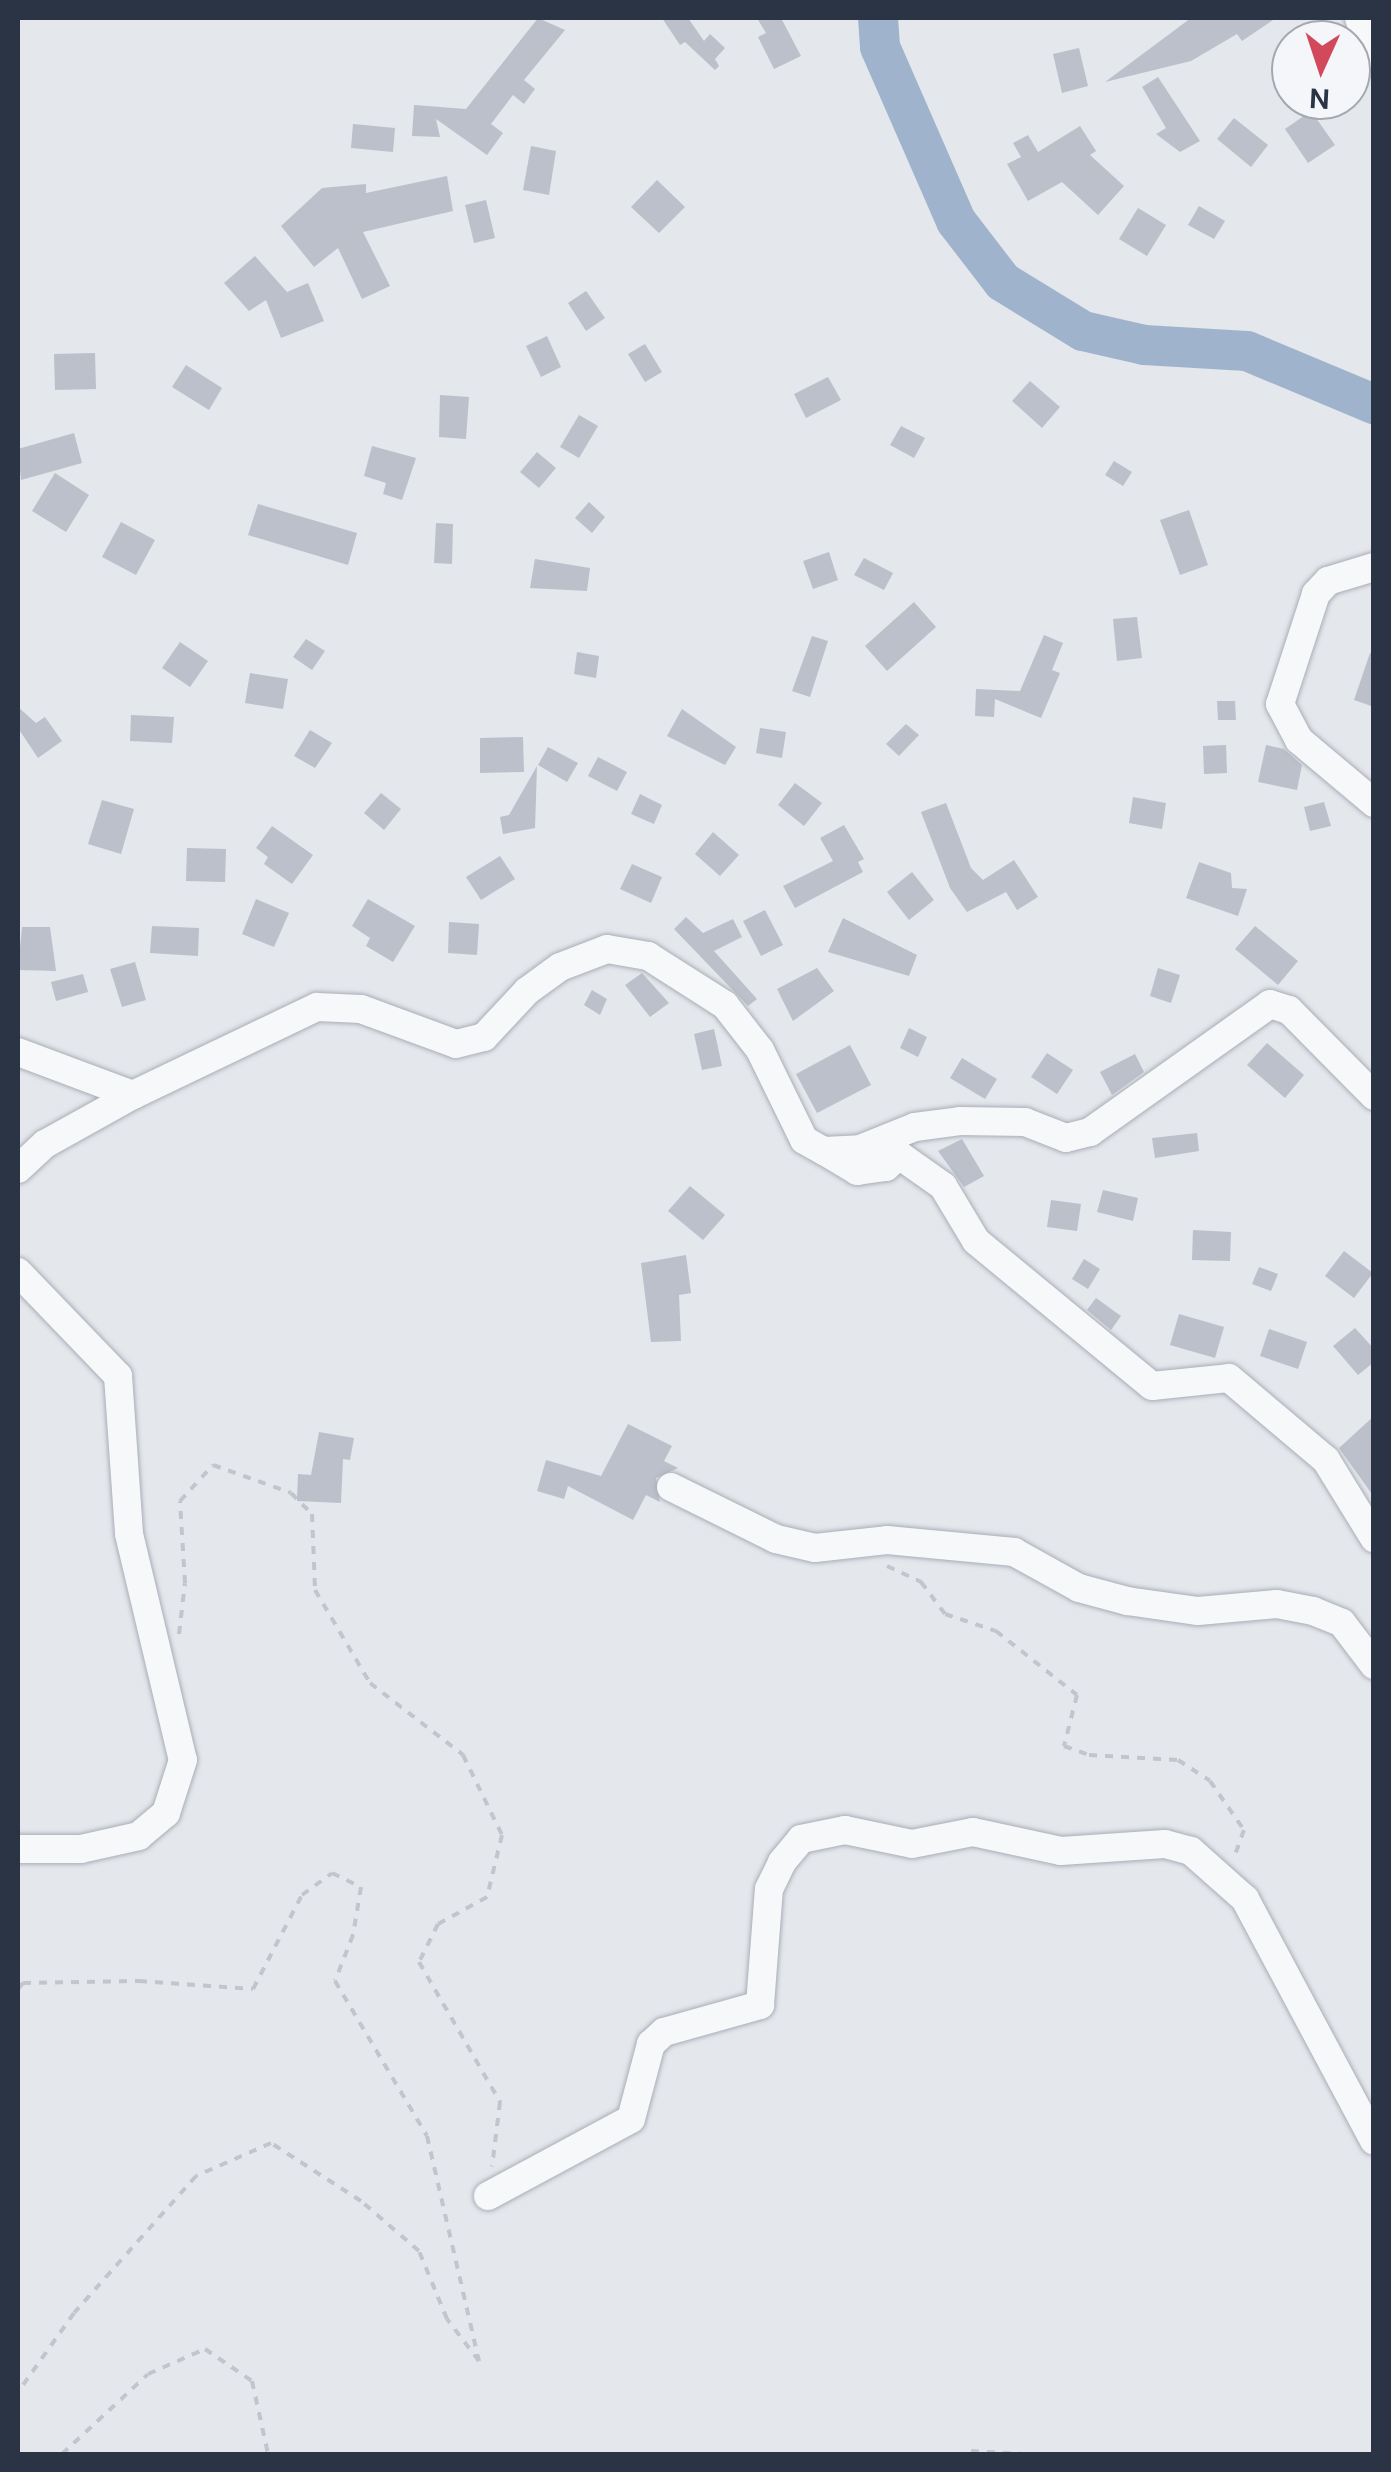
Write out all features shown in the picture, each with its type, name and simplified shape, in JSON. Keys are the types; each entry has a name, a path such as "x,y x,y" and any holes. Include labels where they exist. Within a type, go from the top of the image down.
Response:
{"street":[{"path":"1358,18 1374,61"},
{"path":"1374,567 1328,581 1316,594 1280,704 1299,740 1374,803"},
{"path":"18,1169 45,1144 134,1094 316,1007 362,1009 436,1041 484,1037 527,991 560,967 607,949 626,950 687,976 725,1006 760,1050 804,1140 857,1171 886,1167 899,1155 943,1186 976,1241 1152,1386 1229,1378 1300,1432 1326,1460 1374,1538"},
{"path":"824,1151 860,1149 915,1127 960,1121 1024,1122 1066,1138 1090,1132 1270,1004 1289,1010 1374,1096"},
{"path":"18,1052 134,1094"},
{"path":"18,1272 118,1376 129,1534 183,1760 166,1813 140,1836 81,1849 18,1849"},
{"path":"671,1487 776,1538 815,1548 860,1547 888,1540 1014,1552 1078,1588 1127,1601 1198,1611 1276,1604 1313,1611 1342,1623 1374,1665"},
{"path":"488,2196 631,2119 650,2044 664,2032 760,2005 769,1889 801,1839 846,1830 912,1844 974,1832 1062,1851 1165,1844 1192,1851 1225,1880 1260,1926 1374,2141"}],"path":[{"path":"179,1637 185,1583 180,1501 214,1465 291,1492 312,1514 316,1590 370,1683 463,1755 502,1835 487,1897 438,1924 418,1962 500,2102 488,2196"},
{"path":"860,1547 856,1552 921,1582 945,1614 996,1631 1077,1696 1064,1746 1089,1755 1178,1760 1210,1781 1244,1830 1225,1880"},
{"path":"18,1988 22,1983 139,1981 253,1989 302,1896 332,1874 362,1887 335,1982 427,2136 478,2362 447,2319 419,2251 361,2200 271,2143 196,2176 74,2313 18,2392"},
{"path":"62,2454 148,2374 205,2349 252,2381 268,2454"},
{"path":"971,2450 1022,2454"}],"building":[{"path":"538,18 565,30 524,80 535,89 524,104 513,95 491,124 503,133 487,155 436,119 440,137 412,136 414,105 466,109"},
{"path":"662,18 688,18 704,41 710,34 725,48 715,59 719,66 715,70 685,42 680,45"},
{"path":"757,18 781,18 801,56 774,69 758,37 766,33"},
{"path":"1191,18 1276,18 1242,41 1237,34 1191,61 1105,82"},
{"path":"1079,48 1088,86 1062,93 1053,54"},
{"path":"1158,77 1200,141 1180,152 1156,134 1166,128 1142,87"},
{"path":"1234,118 1268,145 1251,167 1217,139"},
{"path":"1298,120 1317,120 1335,145 1308,163 1285,129"},
{"path":"353,124 395,128 393,152 351,148"},
{"path":"1080,126 1096,151 1090,155 1124,186 1098,215 1062,182 1028,201 1007,164 1021,157 1013,143 1028,135 1038,152"},
{"path":"531,146 556,151 549,195 523,190"},
{"path":"447,176 453,211 363,232 390,286 362,299 338,248 314,267 281,226 322,188 366,184 366,193"},
{"path":"657,180 685,207 659,233 631,207"},
{"path":"486,200 495,238 474,243 465,205"},
{"path":"1199,206 1225,221 1214,239 1188,225"},
{"path":"1138,208 1166,225 1147,256 1119,239"},
{"path":"255,256 287,292 308,283 324,321 281,338 266,300 249,311 224,283"},
{"path":"586,291 605,318 586,331 568,303"},
{"path":"547,336 561,367 541,377 526,346"},
{"path":"645,344 662,372 645,382 628,354"},
{"path":"95,353 96,389 55,390 54,354"},
{"path":"186,365 222,388 209,410 172,387"},
{"path":"828,377 841,400 806,418 794,394"},
{"path":"1030,381 1060,407 1042,428 1012,401"},
{"path":"440,395 469,397 466,439 439,437"},
{"path":"579,415 598,426 579,458 560,447"},
{"path":"901,426 925,438 914,458 890,445"},
{"path":"74,433 82,463 21,480 18,449"},
{"path":"372,446 416,458 402,500 383,494 386,483 364,476"},
{"path":"537,452 556,468 539,488 520,472"},
{"path":"1114,461 1132,472 1123,486 1105,475"},
{"path":"55,473 89,495 66,532 32,511"},
{"path":"589,502 605,517 592,533 575,518"},
{"path":"258,504 357,533 348,565 248,535"},
{"path":"1189,510 1208,565 1180,575 1160,520"},
{"path":"121,522 155,540 136,575 102,557"},
{"path":"436,523 453,524 452,564 434,563"},
{"path":"829,552 838,580 813,589 803,561"},
{"path":"864,558 893,573 884,590 854,575"},
{"path":"535,559 590,568 587,591 530,588"},
{"path":"914,602 936,627 887,671 865,646"},
{"path":"1137,617 1142,658 1117,661 1113,619"},
{"path":"1044,635 1063,643 1052,670 1060,673 1041,718 995,699 994,717 975,716 976,689 1020,691"},
{"path":"812,636 828,641 810,697 792,691"},
{"path":"306,639 325,651 312,670 293,657"},
{"path":"180,642 208,661 190,687 162,668"},
{"path":"577,652 599,656 596,678 574,674"},
{"path":"1370,653 1374,654 1374,707 1354,700"},
{"path":"250,673 288,679 283,709 245,703"},
{"path":"1217,701 1235,701 1236,720 1218,720"},
{"path":"18,707 36,723 45,717 62,741 38,758 18,728"},
{"path":"682,709 736,747 725,765 667,736"},
{"path":"131,715 174,717 172,743 130,741"},
{"path":"906,724 919,735 899,756 886,744"},
{"path":"760,728 786,732 782,758 756,753"},
{"path":"310,730 332,743 315,768 294,756"},
{"path":"523,737 524,772 480,773 480,738"},
{"path":"1226,745 1227,773 1204,774 1203,746"},
{"path":"1266,745 1284,749 1302,765 1297,790 1258,782"},
{"path":"548,747 578,763 567,782 538,765"},
{"path":"598,757 627,772 617,791 588,776"},
{"path":"537,766 535,828 503,834 500,817 509,815"},
{"path":"795,783 822,803 804,826 778,805"},
{"path":"381,793 401,809 384,830 364,813"},
{"path":"640,794 662,805 654,824 631,814"},
{"path":"1133,797 1166,803 1162,829 1129,823"},
{"path":"102,800 134,809 121,854 88,844"},
{"path":"1324,802 1331,826 1310,831 1304,807"},
{"path":"946,803 971,868 983,880 1014,860 1038,897 1017,910 1006,892 967,912 950,888 921,812"},
{"path":"844,825 864,859 858,862 863,872 795,908 783,886 833,861 820,838"},
{"path":"272,826 313,855 292,884 264,864 268,857 256,848"},
{"path":"713,832 739,855 720,876 695,854"},
{"path":"187,848 226,849 225,882 186,881"},
{"path":"500,856 515,879 481,900 466,877"},
{"path":"1199,862 1231,873 1232,888 1247,889 1238,916 1186,898"},
{"path":"632,864 662,877 651,903 620,889"},
{"path":"912,872 934,900 909,920 887,892"},
{"path":"256,899 289,913 274,947 242,934"},
{"path":"368,899 415,926 393,962 366,946 370,938 352,926"},
{"path":"765,910 783,945 761,956 743,921"},
{"path":"686,917 703,933 733,919 742,937 714,951 757,999 748,1006 674,929"},
{"path":"843,918 917,955 909,976 828,952"},
{"path":"449,922 479,924 477,955 448,953"},
{"path":"152,926 199,928 198,956 150,953"},
{"path":"1255,926 1298,961 1278,985 1235,949"},
{"path":"22,927 50,927 56,971 18,970"},
{"path":"135,962 146,1000 122,1007 110,969"},
{"path":"817,968 834,991 793,1021 777,989"},
{"path":"1158,968 1180,975 1171,1003 1150,996"},
{"path":"642,973 669,1003 650,1017 625,985"},
{"path":"83,974 88,992 56,1001 51,982"},
{"path":"592,990 607,999 600,1015 584,1005"},
{"path":"909,1028 927,1037 918,1057 900,1048"},
{"path":"714,1029 722,1066 702,1070 694,1034"},
{"path":"1267,1043 1304,1075 1285,1098 1247,1065"},
{"path":"850,1045 871,1085 817,1113 796,1074"},
{"path":"1047,1053 1073,1070 1057,1094 1031,1077"},
{"path":"1135,1054 1144,1072 1112,1095 1100,1072"},
{"path":"962,1058 997,1079 985,1099 950,1078"},
{"path":"1197,1133 1199,1151 1155,1158 1152,1138"},
{"path":"962,1139 984,1176 964,1187 938,1151"},
{"path":"690,1186 725,1215 703,1240 668,1211"},
{"path":"1103,1190 1138,1198 1133,1221 1097,1212"},
{"path":"1051,1200 1081,1204 1077,1231 1047,1227"},
{"path":"1193,1230 1231,1232 1230,1261 1192,1260"},
{"path":"1344,1251 1373,1273 1354,1298 1325,1276"},
{"path":"686,1255 691,1293 679,1295 681,1341 651,1342 641,1263"},
{"path":"1084,1259 1100,1269 1088,1289 1072,1279"},
{"path":"1259,1267 1278,1274 1271,1291 1252,1284"},
{"path":"1096,1298 1121,1316 1111,1330 1087,1310"},
{"path":"1179,1314 1224,1327 1215,1358 1170,1345"},
{"path":"1355,1328 1374,1349 1374,1362 1358,1375 1333,1346"},
{"path":"1269,1329 1307,1342 1298,1369 1260,1356"},
{"path":"1374,1416 1374,1497 1339,1448"},
{"path":"628,1424 672,1446 664,1461 678,1468 656,1478 660,1502 646,1495 633,1520 568,1486 564,1499 537,1491 546,1460 601,1476"},
{"path":"319,1432 354,1438 350,1460 343,1459 341,1503 297,1501 298,1474 311,1475"}],"waterway":[{"path":"878,18 880,47 956,221 1003,282 1083,331 1144,345 1247,351 1374,404"}]}
